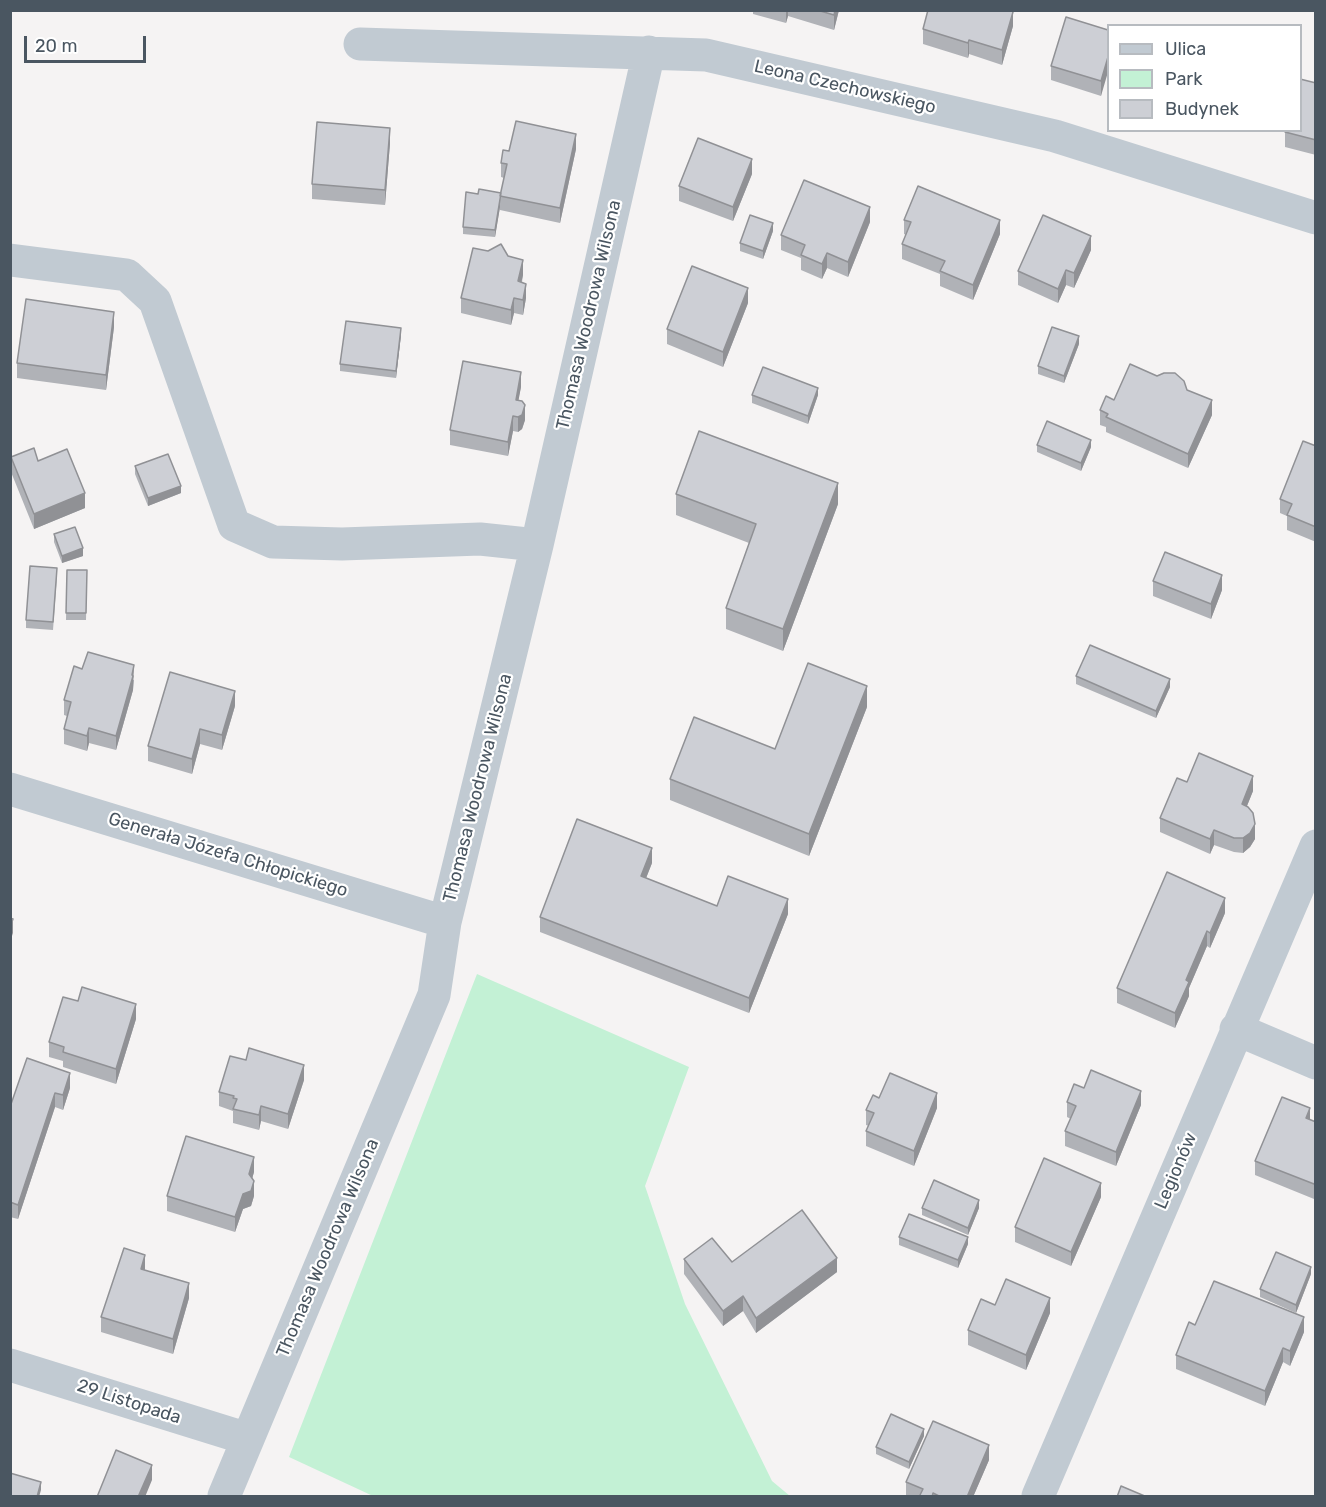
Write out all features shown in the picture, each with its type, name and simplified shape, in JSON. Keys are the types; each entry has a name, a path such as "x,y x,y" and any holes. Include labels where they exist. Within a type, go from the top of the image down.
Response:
{"street":[{"name":"Leona Czechowskiego","path":"360,44 706,55 1055,136 1316,218"},
{"name":"Thomasa Woodrowa Wilsona","path":"224,1497 434,995 445,922 537,545 649,52"},
{"path":"10,260 127,275 155,301 234,525 273,542 342,544 480,539 537,545"},
{"name":"Generała Józefa Chłopickiego","path":"10,789 445,922"},
{"name":"Legionów","path":"1038,1497 1316,846"},
{"path":"1236,1029 1316,1063"},
{"name":"29 Listopada","path":"10,1365 248,1439"}],"green space":[{"path":"477,974 689,1067 645,1186 685,1304 772,1481 790,1496 373,1496 289,1457"}],"building":[{"path":"817,10 835,10 834,15"},
{"path":"928,10 1010,10 1013,12 1002,50 969,40 968,43 923,29"},
{"path":"1066,17 1107,30 1107,60 1101,81 1051,66"},
{"path":"1302,80 1316,83 1316,140 1285,132 1302,132"},
{"path":"516,121 576,134 560,208 500,196 507,164 501,163 503,150 509,151"},
{"path":"317,122 390,128 385,190 312,184"},
{"path":"698,138 752,159 733,207 679,186"},
{"path":"804,180 870,207 848,262 827,253 822,264 801,255 805,245 781,235"},
{"path":"918,186 1000,220 973,285 940,271 945,261 902,244 911,222 904,220"},
{"path":"479,189 501,193 495,230 463,227 466,192 478,194"},
{"path":"750,215 773,223 763,251 740,243"},
{"path":"1043,215 1091,236 1074,273 1066,270 1058,289 1018,271"},
{"path":"501,244 508,256 523,260 518,281 526,284 523,300 514,298 511,310 461,298 473,248 488,251"},
{"path":"692,266 748,288 723,352 667,329"},
{"path":"26,299 114,312 106,375 17,363"},
{"path":"346,321 401,328 396,371 340,364"},
{"path":"1052,327 1079,336 1064,376 1038,366"},
{"path":"463,361 521,372 516,400 522,401 525,405 522,415 513,416 508,442 450,430"},
{"path":"1130,364 1157,376 1164,373 1175,373 1184,381 1187,390 1212,400 1188,454 1106,417 1108,414 1100,410 1106,396 1114,400"},
{"path":"763,367 818,388 808,416 752,395"},
{"path":"1047,421 1091,440 1081,463 1037,445"},
{"path":"699,431 838,483 783,629 726,608 756,524 676,494"},
{"path":"1303,441 1316,446 1316,527 1287,515 1292,504 1280,499"},
{"path":"34,448 38,461 67,449 85,493 34,514 11,457"},
{"path":"168,454 181,486 148,498 135,466"},
{"path":"75,527 83,548 62,556 54,534"},
{"path":"1165,552 1222,575 1211,604 1153,581"},
{"path":"30,566 57,568 53,622 26,620"},
{"path":"67,570 87,570 86,613 66,613"},
{"path":"1090,645 1170,679 1156,711 1076,676"},
{"path":"88,652 134,665 116,736 89,728 87,736 64,729 71,702 64,700 74,666 82,669"},
{"path":"808,663 867,686 809,834 670,779 694,717 775,749"},
{"path":"170,672 235,691 222,735 200,729 192,759 148,746"},
{"path":"1199,753 1253,776 1242,804 1253,813 1255,824 1250,833 1243,838 1234,838 1214,830 1210,839 1160,818 1177,778 1187,782"},
{"path":"577,819 652,848 641,876 717,906 728,876 788,899 749,998 540,917"},
{"path":"1167,872 1225,898 1210,933 1207,931 1175,1013 1117,988"},
{"path":"82,987 136,1004 116,1069 63,1052 64,1047 49,1042 63,997 78,1001"},
{"path":"249,1048 304,1065 288,1114 261,1106 259,1115 233,1109 237,1099 219,1092 230,1056 246,1060"},
{"path":"27,1058 70,1073 63,1095 55,1093 18,1205 10,1202 10,1107"},
{"path":"1091,1070 1141,1091 1116,1152 1065,1131 1076,1106 1067,1102 1074,1084 1084,1088"},
{"path":"890,1073 937,1093 914,1151 866,1131 874,1113 866,1110 873,1095 879,1098"},
{"path":"1282,1097 1310,1108 1306,1118 1316,1122 1316,1181 1314,1184 1255,1161"},
{"path":"186,1136 254,1157 249,1174 254,1181 251,1191 243,1194 235,1217 167,1196"},
{"path":"1044,1158 1101,1183 1071,1252 1015,1227"},
{"path":"934,1180 979,1200 968,1228 922,1208"},
{"path":"802,1210 837,1258 756,1318 743,1296 723,1311 684,1259 712,1238 732,1262"},
{"path":"909,1214 968,1237 958,1260 899,1237"},
{"path":"124,1248 145,1255 141,1269 189,1283 173,1339 101,1317"},
{"path":"1276,1252 1311,1267 1296,1305 1260,1289"},
{"path":"1006,1279 1050,1298 1026,1355 968,1330 981,1299 995,1305"},
{"path":"1214,1281 1304,1317 1290,1351 1283,1348 1265,1391 1176,1355 1189,1322 1195,1325"},
{"path":"891,1414 924,1429 909,1462 876,1447"},
{"path":"933,1421 989,1445 967,1497 941,1497 933,1493 932,1497 923,1497 920,1495 923,1489 906,1482"},
{"path":"116,1450 152,1465 138,1497 97,1497"},
{"path":"10,1473 41,1482 37,1497 10,1497"},
{"path":"1121,1486 1147,1497 1117,1497"}]}
